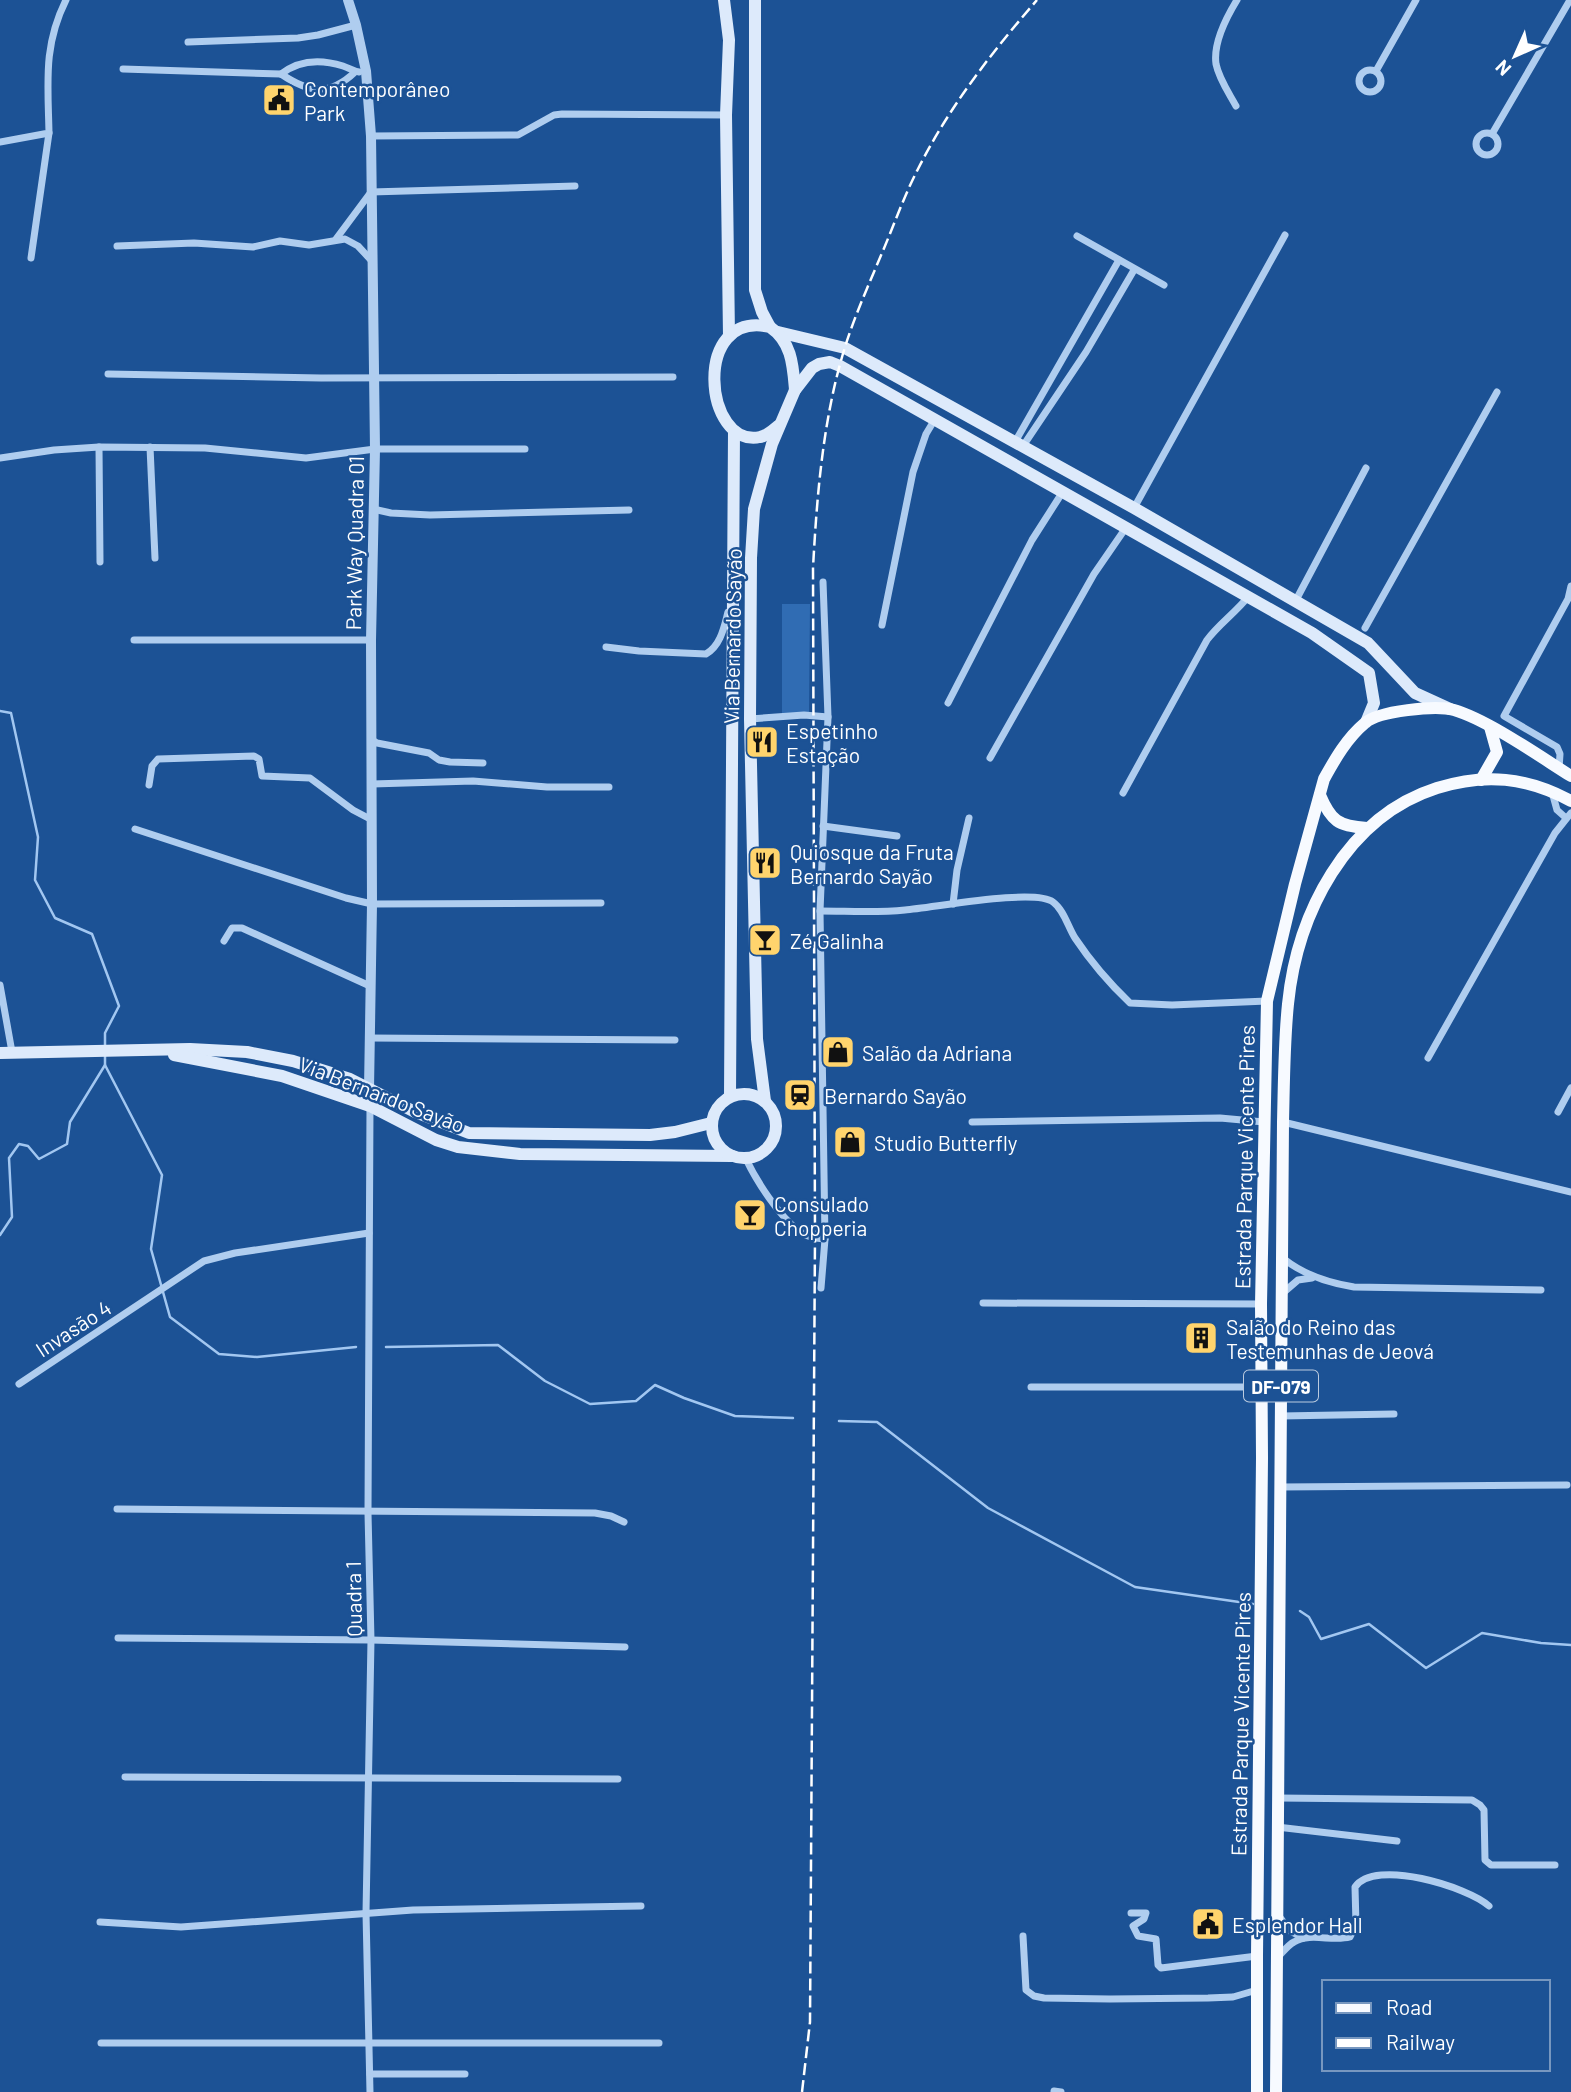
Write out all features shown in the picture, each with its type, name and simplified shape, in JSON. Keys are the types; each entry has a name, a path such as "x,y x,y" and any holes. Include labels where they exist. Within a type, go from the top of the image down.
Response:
{"main road":[{"path":"724,0 729,40 726,115 729,336"},
{"path":"755,0 755,290 762,312 785,341 793,362 795,390"},
{"path":"1367,720 1374,703 1369,673 1312,633 830,362 812,368 795,390 779,425 763,437 752,438 734,431 723,417 714,388 716,360 723,343 729,336 746,327 774,330 845,348 1134,508 1352,633 1365,634 1415,693 1490,727 1571,776"},
{"name":"Via Bernardo Sayão","path":"765,1101 757,1039 750,719 751,558 754,509 779,425"},
{"path":"730,1096 734,431"},
{"path":"1367,720 1423,708 1450,709"},
{"name":"Estrada Parque Vicente Pires","path":"1257,2092 1261,1304 1267,1001 1324,779 1336,756 1367,720"},
{"path":"1481,780 1497,752 1490,727"},
{"name":"Estrada Parque Vicente Pires","path":"1276,2092 1283,1122 1288,1002 1296,956 1313,908 1330,874 1367,828 1421,793 1446,785 1510,779 1552,791 1571,801"},
{"path":"1320,795 1327,811 1337,822 1350,827 1367,828"},
{"name":"Via Bernardo Sayão","path":"6,1052 216,1049 247,1052 293,1061 350,1079 415,1112 469,1133 650,1135 712,1123"},
{"name":"Via Bernardo Sayão","path":"146,1051 282,1076 370,1106 436,1140 458,1147 520,1154 732,1156"},
{"path":"748,1094 765,1101 775,1114 777,1129 772,1144 761,1154 746,1159 732,1156 720,1148 713,1137 712,1123 717,1107 730,1096 748,1094"},
{"path":"1262,1359 1269,1388 1280,1391"},
{"path":"1262,1417 1274,1421 1276,1436 1280,1442"}],"street":[{"path":"31,258 49,133 49,45 66,0"},
{"name":"Park Way Quadra 01","path":"348,0 356,25 371,135 375,449 371,640 372,904 369,1089"},
{"path":"1236,106 1218,72 1216,50 1225,21 1237,0"},
{"path":"1376,71 1416,0"},
{"path":"1492,134 1570,0"},
{"path":"188,42 318,35 356,25"},
{"path":"281,74 294,65 307,62 343,66 361,72"},
{"path":"123,69 281,74 300,87 317,90 343,84 361,72"},
{"path":"371,135 518,135 554,115 562,114 726,115"},
{"path":"0,142 49,133"},
{"path":"336,239 371,192 576,186"},
{"path":"1134,508 1284,235"},
{"path":"1077,236 1164,285"},
{"path":"117,246 194,243 253,247 280,241 309,245 336,239 352,241 371,260"},
{"path":"1019,444 1039,400 1119,260"},
{"path":"1019,444 1051,408 1134,270"},
{"path":"1110,274 1126,283"},
{"path":"1070,344 1086,352"},
{"path":"108,374 673,377"},
{"path":"1365,634 1497,392"},
{"path":"1039,400 1051,408"},
{"path":"882,625 913,472 926,434 935,419"},
{"path":"0,458 99,447 205,448 306,458 375,449 525,449"},
{"path":"99,447 100,562"},
{"path":"150,447 155,558"},
{"path":"1296,600 1367,468"},
{"path":"948,703 1032,540 1062,493"},
{"path":"373,509 430,515 629,510"},
{"path":"990,758 1094,574 1125,529"},
{"path":"821,1288 825,1239 820,911 828,717 823,582"},
{"path":"1559,769 1560,754 1557,747 1504,716 1568,599 1571,586"},
{"path":"1123,793 1207,640 1248,597"},
{"path":"606,647 706,654 718,642 732,601"},
{"path":"134,640 371,640"},
{"path":"750,719 804,715 828,717"},
{"path":"372,740 429,754 439,760 483,763"},
{"path":"149,785 152,766 158,759 254,756 259,759 262,776 310,778 352,810 372,820"},
{"path":"372,784 473,781 547,787 609,787"},
{"path":"1428,1058 1555,833 1569,816 1557,810 1552,791"},
{"path":"953,904 957,870 969,818"},
{"path":"823,826 897,836"},
{"path":"135,829 346,898 372,904 601,903"},
{"path":"820,911 882,912 1021,898 1049,899 1059,907 1074,936 1093,963 1135,1004 1267,1001"},
{"path":"224,941 232,928 243,928 370,986"},
{"path":"0,985 6,1052"},
{"path":"369,1038 676,1040"},
{"path":"1558,1112 1571,1088"},
{"name":"Quadra 1","path":"370,1106 368,1513 371,1640 366,1913 370,2092"},
{"path":"972,1122 1220,1118 1264,1122"},
{"path":"1283,1122 1571,1192"},
{"path":"746,1159 757,1181 795,1228 808,1236 825,1239"},
{"name":"Invasão 4","path":"19,1384 204,1261 369,1233"},
{"path":"1283,1259 1300,1271 1333,1284 1354,1287 1542,1290"},
{"path":"1283,1293 1297,1280 1320,1278"},
{"path":"983,1303 1261,1304"},
{"path":"1031,1387 1262,1387"},
{"path":"1280,1416 1394,1414"},
{"path":"1280,1488 1567,1485"},
{"path":"117,1509 595,1513 624,1522"},
{"path":"118,1638 371,1640 625,1647"},
{"path":"125,1777 618,1779"},
{"path":"1278,1798 1472,1800 1484,1810 1487,1863 1555,1865"},
{"path":"1277,1827 1396,1841"},
{"path":"1279,1916 1290,1931 1303,1938 1350,1937 1356,1926 1356,1887 1359,1882 1369,1877 1411,1877 1438,1882 1465,1890 1489,1906"},
{"path":"100,1922 144,1927 181,1927 440,1909 641,1906"},
{"path":"1131,1913 1146,1913 1144,1919 1133,1926 1138,1936 1156,1939 1158,1965 1161,1968 1257,1956"},
{"path":"1023,1936 1024,1982 1026,1990 1034,1996 1072,1999 1208,1998 1233,1997 1257,1990"},
{"path":"1277,1958 1288,1946 1303,1938"},
{"path":"101,2043 659,2043"},
{"path":"370,2074 465,2074"}],"shaded area":[{"path":"782,604 810,604 809,714 782,714"}],"waterway":[{"path":"0,711 11,713 38,837 35,880 55,918 92,934 119,1006 105,1033 105,1047"},
{"path":"0,1235 12,1217 9,1158 19,1144 28,1146 39,1159 67,1144 70,1122 105,1065 105,1054"},
{"path":"105,1065 162,1175 151,1249 170,1317 219,1354 257,1357 356,1347"},
{"path":"386,1347 498,1345 545,1381 590,1404 636,1401 655,1385 735,1416 793,1418"},
{"path":"839,1421 877,1422 988,1508 1135,1587 1253,1604"},
{"path":"1300,1611 1309,1617 1321,1639 1369,1624 1426,1668 1482,1633 1571,1645"}],"railway":[{"path":"802,2092 810,2022 815,1237 813,568 819,484 831,401 845,347 908,190 930,146 957,102 1037,0"}],"place":[{"name":"Contemporâneo Park","path":"279,100"},
{"name":"Espetinho Estação","path":"762,742"},
{"name":"Quiosque da Fruta Bernardo Sayão","path":"765,863"},
{"name":"Zé Galinha","path":"765,940"},
{"name":"Salão da Adriana","path":"838,1052"},
{"name":"Bernardo Sayão","path":"800,1095"},
{"name":"Studio Butterfly","path":"850,1142"},
{"name":"Consulado Chopperia","path":"750,1215"},
{"name":"Salão do Reino das Testemunhas de Jeová","path":"1201,1338"},
{"name":"Esplendor Hall","path":"1208,1924"}]}
